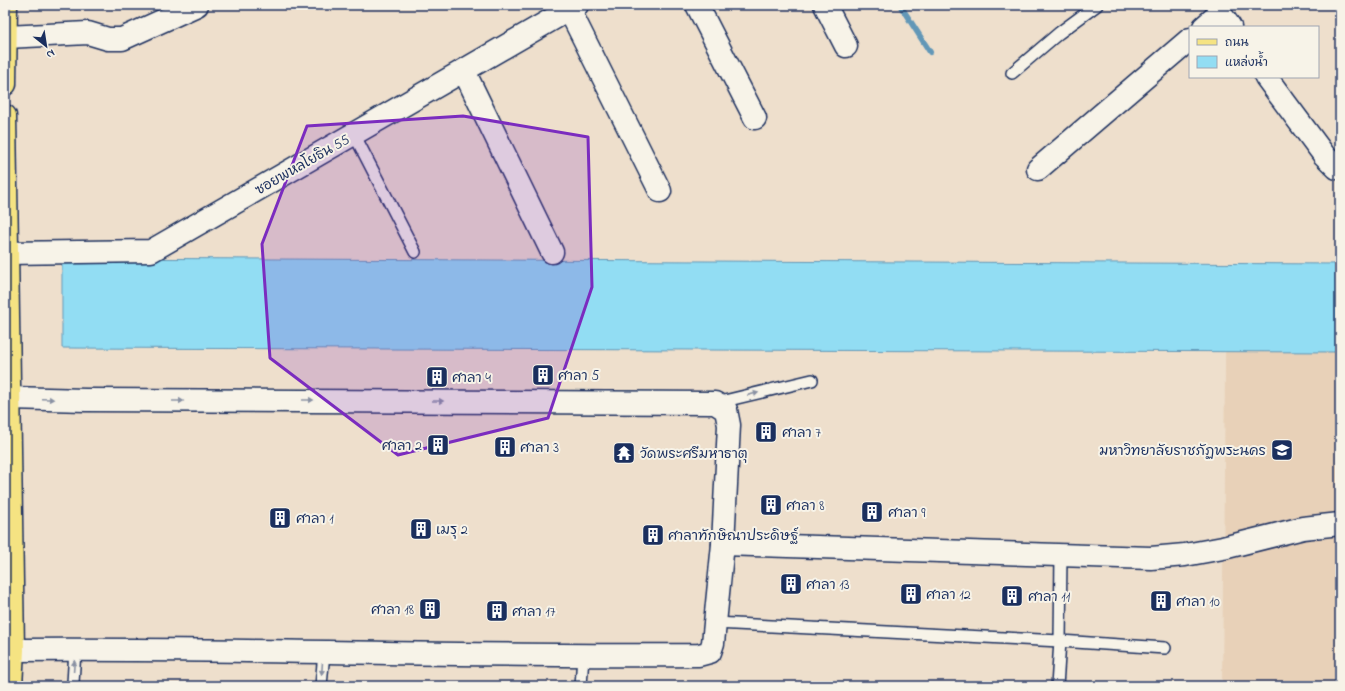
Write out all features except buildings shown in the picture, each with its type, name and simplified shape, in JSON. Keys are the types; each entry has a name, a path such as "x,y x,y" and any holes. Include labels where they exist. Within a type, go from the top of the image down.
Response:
{"main road":[{"path":"5,84 6,5"},
{"path":"5,116 13,650 11,686"}],"street":[{"path":"6,37 88,33 108,39 122,39 197,5"},
{"path":"697,5 755,118"},
{"path":"825,5 846,46"},
{"path":"573,7 660,191"},
{"name":"ซอยพหลโยธิน 55","path":"7,253 151,251 464,72 573,7"},
{"path":"1038,170 1189,40"},
{"path":"464,72 552,252"},
{"path":"1267,78 1324,155 1337,168 1340,167"},
{"path":"9,398 86,400 715,403 726,410 729,424 723,544 713,643 710,652 699,654 583,656 129,649 13,650"},
{"path":"723,544 1150,558 1186,555 1223,548 1303,528 1340,524"}],"lane":[{"path":"1012,73 1058,33 1097,5"},
{"path":"354,134 415,252"},
{"path":"715,403 812,380"},
{"path":"1057,686 1060,641 1061,555"},
{"path":"715,623 1166,648"},
{"path":"73,682 75,650"},
{"path":"321,686 324,652"},
{"path":"581,686 583,656"}],"highlighted area":[{"path":"463,116 588,137 592,287 548,418 398,455 270,358 262,244 307,126"}],"shaded area":[{"name":"มหาวิทยาลัยราชภัฏพระนคร","path":"1226,263 1340,264 1340,686 1222,686"}],"water":[{"path":"62,258 1340,264 1340,352 62,348"}],"waterway":[{"path":"900,5 930,52"}],"place":[{"name":"ศาลา 5","path":"543,375"},
{"name":"ศาลา 4","path":"437,377"},
{"name":"ศาลา 7","path":"766,432"},
{"name":"ศาลา 2","path":"438,445"},
{"name":"ศาลา 3","path":"505,447"},
{"name":"มหาวิทยาลัยราชภัฏพระนคร","path":"1282,450"},
{"name":"วัดพระศรีมหาธาตุ","path":"624,453"},
{"name":"ศาลา 8","path":"771,505"},
{"name":"ศาลา 9","path":"872,512"},
{"name":"ศาลา 1","path":"280,518"},
{"name":"เมรุ 2","path":"421,529"},
{"name":"ศาลาทักษิณาประดิษฐ์","path":"653,535"},
{"name":"ศาลา 13","path":"791,584"},
{"name":"ศาลา 12","path":"911,594"},
{"name":"ศาลา 11","path":"1012,596"},
{"name":"ศาลา 10","path":"1161,601"},
{"name":"ศาลา 18","path":"430,609"},
{"name":"ศาลา 17","path":"497,611"}]}
